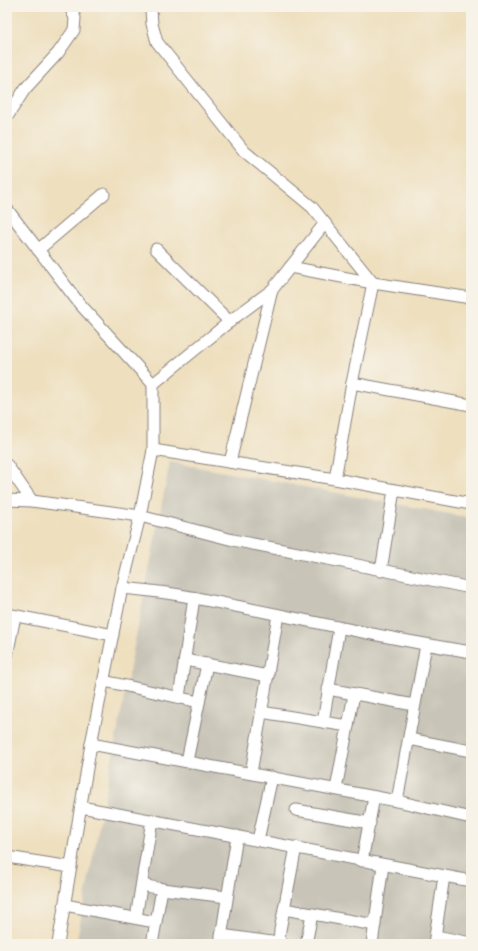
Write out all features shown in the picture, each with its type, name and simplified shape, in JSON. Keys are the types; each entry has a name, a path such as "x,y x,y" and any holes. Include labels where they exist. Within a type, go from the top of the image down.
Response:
{"street":[{"path":"7,117 24,89 58,53 74,30 75,18 70,7"},
{"path":"153,7 151,10 152,24 157,42 244,151 312,207 372,283 335,479"},
{"path":"38,250 104,194"},
{"path":"7,209 79,303 153,384 153,450 140,516 122,588 91,744 58,944"},
{"path":"153,384 272,290 325,223"},
{"path":"156,249 230,322"},
{"path":"290,267 372,283 471,298"},
{"path":"230,462 272,290"},
{"path":"352,383 471,405"},
{"path":"153,450 335,479 471,504"},
{"path":"7,465 32,501"},
{"path":"381,571 394,490"},
{"path":"7,500 32,501 140,516 233,540 471,588"},
{"path":"122,588 194,598 426,645 471,652"},
{"path":"179,697 194,598"},
{"path":"7,656 11,615 113,635"},
{"path":"250,773 278,615"},
{"path":"323,722 339,628"},
{"path":"397,801 426,645"},
{"path":"185,660 268,676"},
{"path":"187,761 207,664"},
{"path":"104,682 199,702"},
{"path":"328,689 414,705"},
{"path":"336,789 354,694"},
{"path":"261,712 348,726"},
{"path":"409,739 471,751"},
{"path":"91,744 336,789 471,818"},
{"path":"258,840 272,777"},
{"path":"362,861 374,797"},
{"path":"81,807 471,881"},
{"path":"296,810 370,823"},
{"path":"136,918 152,820"},
{"path":"237,836 221,939 281,943 284,909 296,847"},
{"path":"7,857 71,867"},
{"path":"372,944 383,865"},
{"path":"444,876 435,940 471,943"},
{"path":"142,884 162,889 227,897"},
{"path":"152,944 162,889"},
{"path":"65,905 155,922"},
{"path":"284,909 375,925"},
{"path":"306,944 312,914"}],"shaded area":[{"path":"170,462 471,518 471,944 76,944"}]}
